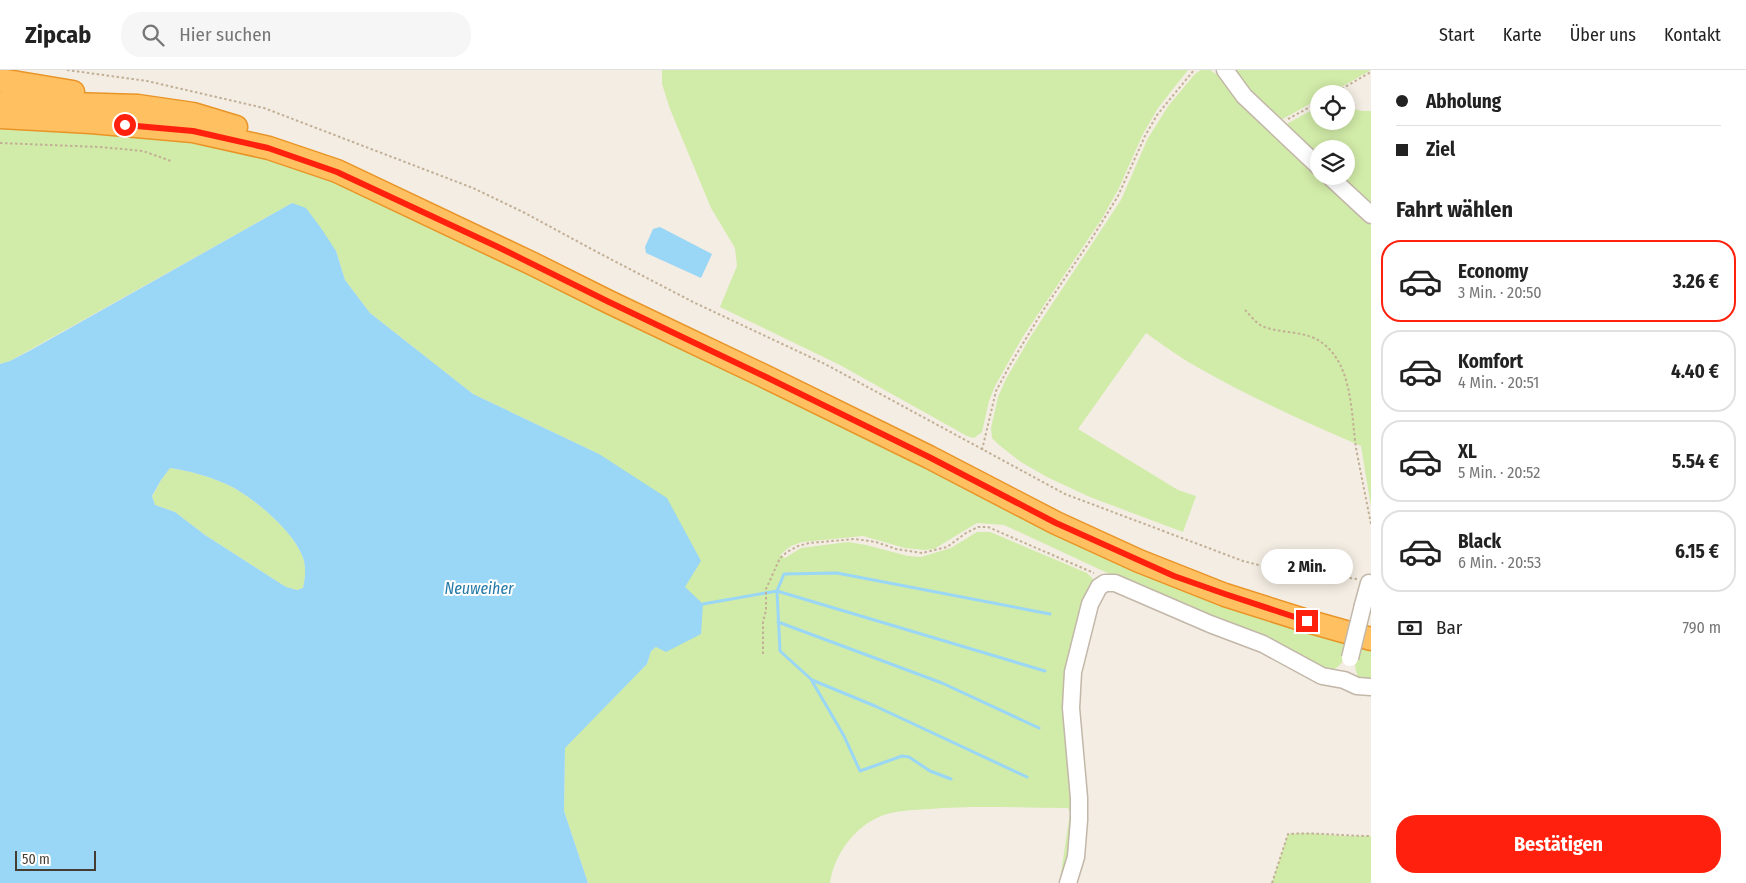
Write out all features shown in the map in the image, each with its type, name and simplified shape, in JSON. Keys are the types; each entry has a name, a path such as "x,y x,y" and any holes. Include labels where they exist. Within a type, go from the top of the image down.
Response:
{"highway":[{"path":"0,80 102,96 138,106"},
{"path":"0,102 138,106 193,114 260,134 310,154 337,172"},
{"path":"0,117 91,122 193,131 268,148 337,172 498,247 764,376 929,457 1056,523 1122,554 1225,594 1307,621 1371,639"}],"lane":[{"path":"1225,70 1244,96 1310,159"},
{"path":"1339,185 1371,215"},
{"path":"1068,883 1076,856 1079,820 1079,798 1071,708 1073,672 1090,604 1099,588 1105,583 1115,583 1262,644 1322,676 1371,688"},
{"path":"1344,680 1370,583"}],"path":[{"path":"67,70 147,80 264,108 473,188 525,212 693,302 825,364 1065,494 1243,561 1302,576 1343,576 1370,583"},
{"path":"982,450 996,391 1010,365 1042,312 1118,196 1145,136 1157,115 1194,70"},
{"path":"1349,85 1371,72"},
{"path":"1275,126 1310,107"},
{"path":"0,143 100,147 143,151 171,161"},
{"path":"1245,310 1260,325 1277,331 1297,333 1321,342 1330,350 1339,363 1347,390 1371,524"},
{"path":"763,654 763,621 766,611 766,589 780,558 787,552 804,544 856,538 896,549 922,553 947,547 978,527 988,527 1092,572 1105,583"},
{"path":"1272,883 1288,834 1371,836"}],"green space":[{"path":"662,70 1188,70 1158,108 1143,134 1118,190 1101,220 1022,338 995,386 989,401 982,432 974,438 967,436 840,365 720,307 737,266 735,248 711,208 670,109 662,84"},
{"path":"1201,70 1210,70 1219,76 1244,103 1310,165 1310,185 1332,185 1371,223 1371,507 1361,446 1237,389 1190,363 1146,333 1078,429 1178,490 1196,496 1183,532 1090,497 1047,477 1021,462 992,438 991,428 998,397 1006,379 1031,336 1121,200 1148,138 1169,105 1195,74"},
{"path":"1232,70 1371,70 1345,85 1310,85 1310,104 1279,121 1261,104"},
{"path":"1355,109 1371,111 1371,207 1348,185 1355,185 1355,140 1310,140 1310,149 1285,125 1310,111 1310,130 1355,130"},
{"path":"0,117 269,148 929,457 1348,643 1345,657 1338,667 1329,671 1155,595 1004,525 977,523 934,549 924,550 905,548 863,536 802,542 791,546 780,555 785,558 801,548 848,542 908,556 921,557 951,548 977,532 990,532 1087,573 1094,580 1083,615 1073,831 1064,880 1060,880 1070,813 1068,808 982,807 906,811 887,814 871,821 854,835 841,852 830,883 588,883 564,811 565,747 647,664 651,651 656,647 685,587 599,454 473,394 370,313 345,280 336,251 292,203 10,361 0,364"},
{"path":"170,468 199,474 226,484 248,497 272,516 300,550 305,568 303,588 297,590 286,587 205,535 175,512 155,505 152,497"},
{"path":"1358,646 1371,649 1371,682 1359,678 1357,674 1355,663"},
{"path":"1288,834 1371,836 1371,883 1272,883"}],"water":[{"name":"Neuweiher","path":"292,203 306,208 321,228 336,251 345,280 370,313 473,394 599,454 667,498 701,561 685,587 703,604 701,634 666,652 656,647 651,651 647,664 565,748 564,811 588,883 0,883 0,364 31,350","holes":["170,468 192,472 226,484 248,497 272,516 300,550 305,568 303,588 297,590 286,587 205,535 175,512 155,505 152,496"]},
{"path":"660,227 712,254 701,278 646,253 645,247 653,229"}],"waterway":[{"path":"1045,671 777,591 784,574 837,573 1050,614"},
{"path":"703,604 777,591 780,651 812,680 875,706 1027,777"},
{"path":"778,622 942,683 1039,728"},
{"path":"812,681 844,736 860,771 902,756 909,757 930,771 951,779"}],"route":[{"path":"125,125 193,131 268,148 337,172 498,247 764,376 929,457 1056,523 1174,576 1307,621"}]}
